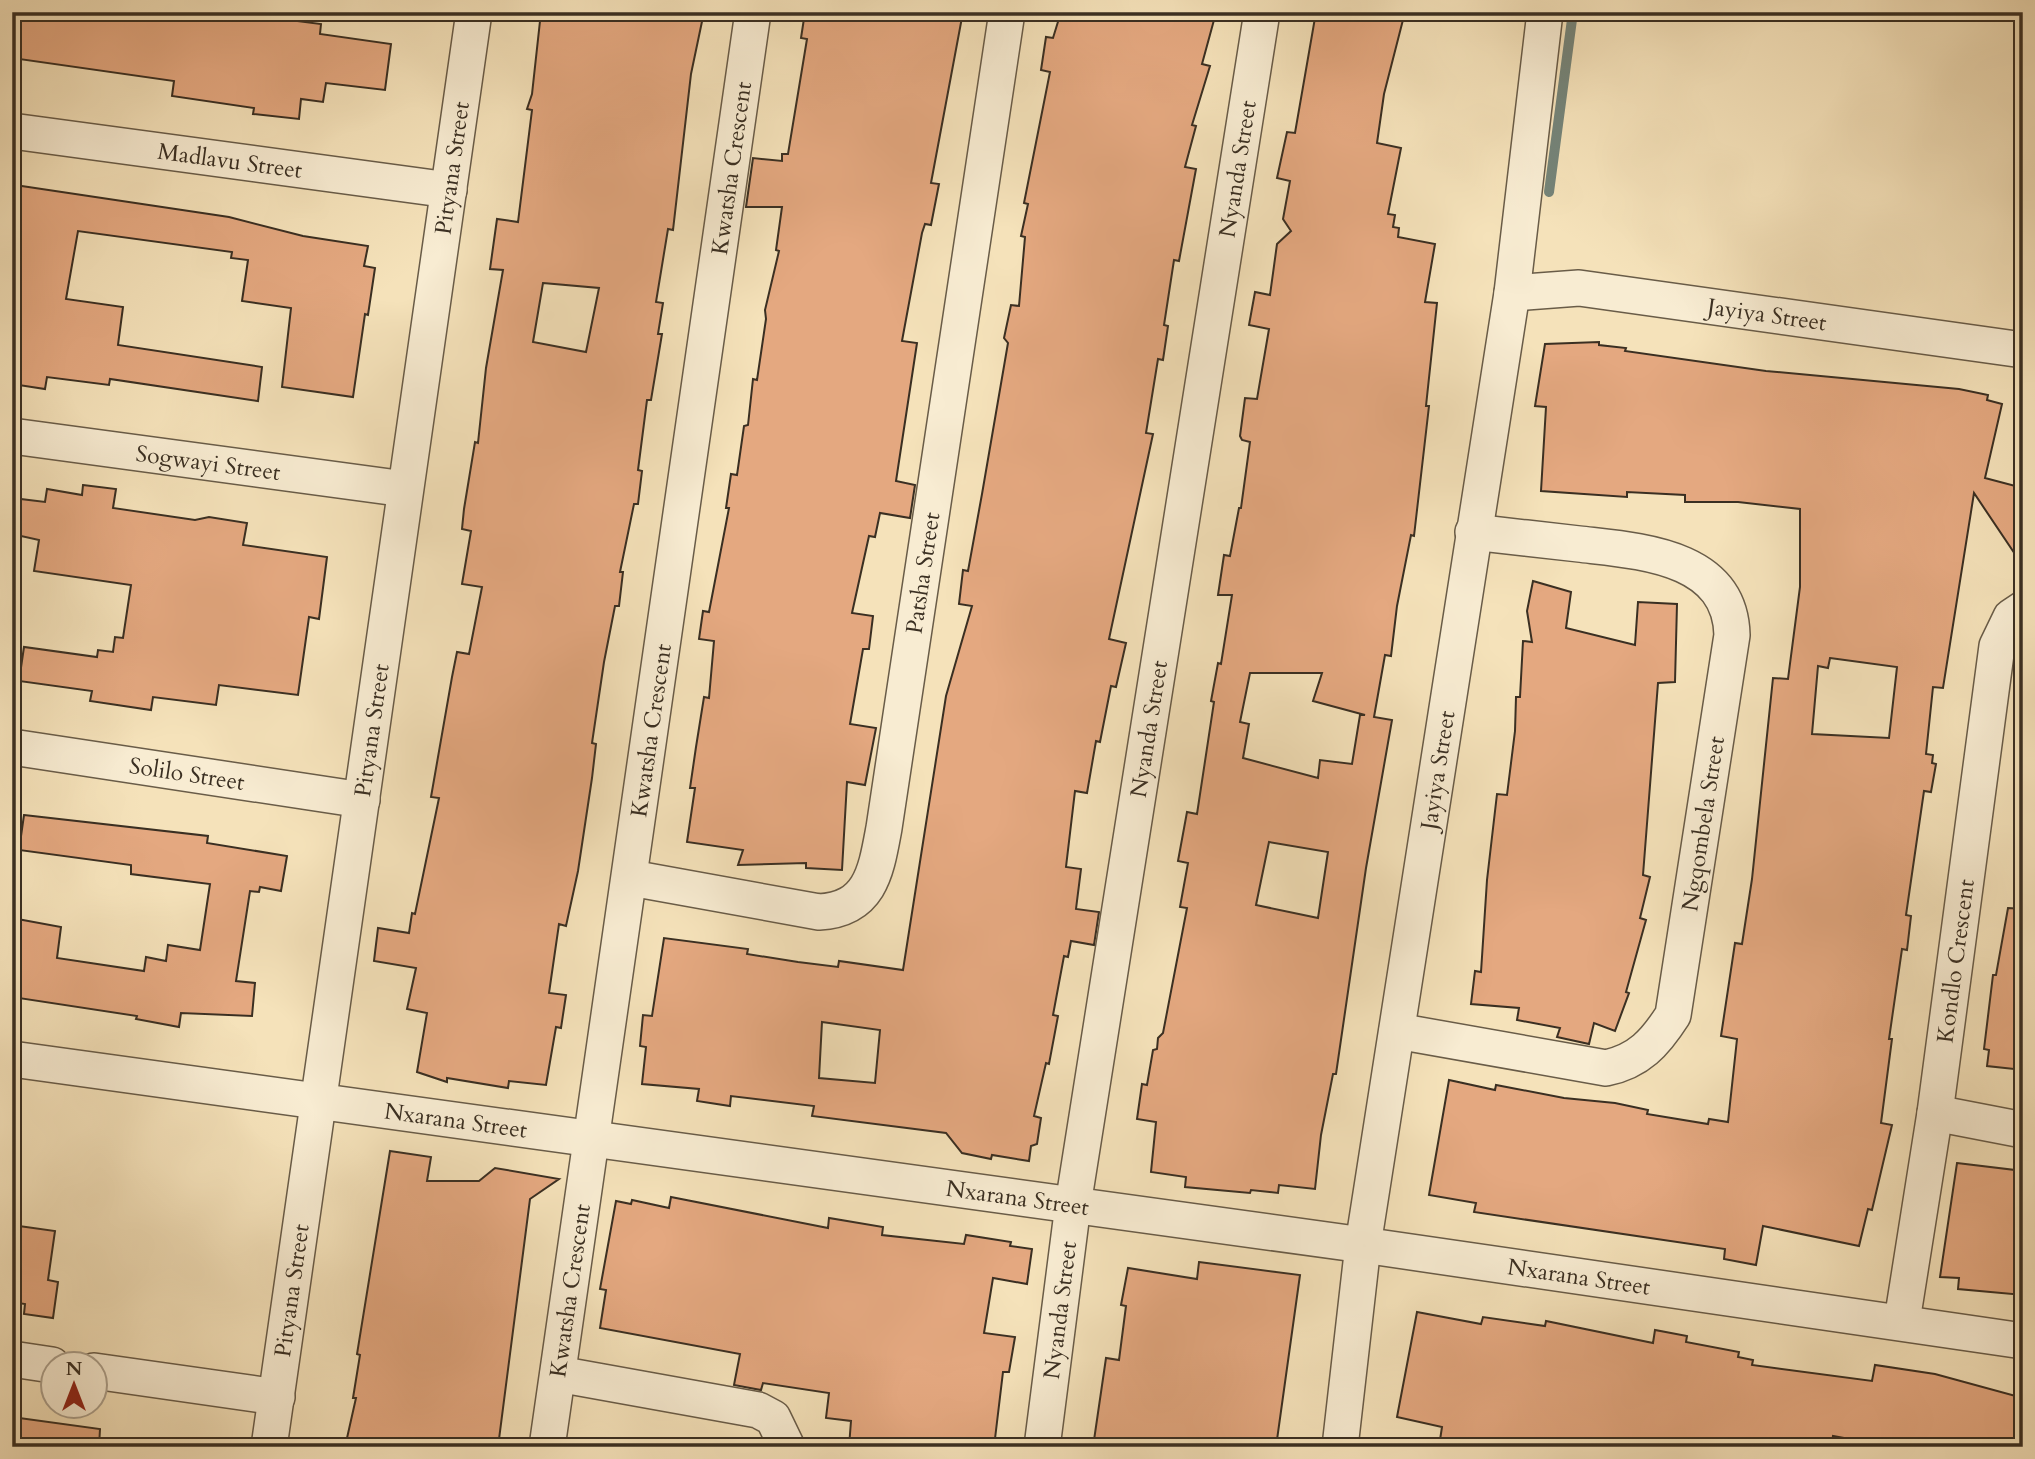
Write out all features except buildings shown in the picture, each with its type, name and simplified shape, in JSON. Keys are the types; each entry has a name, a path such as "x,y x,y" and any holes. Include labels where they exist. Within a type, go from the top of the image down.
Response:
{"street":[{"name":"Pityana Street","path":"270,1447 474,12"},
{"name":"Kwatsha Crescent","path":"547,1447 590,1139 631,878 753,12"},
{"name":"Patsha Street","path":"631,878 819,912 840,911 855,902 870,884 884,828 1007,12"},
{"name":"Nyanda Street","path":"1042,1447 1073,1205 1262,12"},
{"name":"Jayiya Street","path":"1340,1447 1363,1245 1512,293 1545,12"},
{"name":"Madlavu Street","path":"12,131 449,190"},
{"name":"Jayiya Street","path":"1512,293 1579,288 2023,350"},
{"name":"Sogwayi Street","path":"12,436 405,489"},
{"name":"Ngqombela Street","path":"1397,1031 1606,1068 1625,1064 1645,1052 1659,1037 1672,1015 1732,635 1731,619 1715,589 1693,570 1661,554 1473,531"},
{"name":"Kondlo Crescent","path":"1902,1321 1935,1113 1997,646 2011,617 2023,608"},
{"name":"Solilo Street","path":"12,747 362,800"},
{"name":"Nxarana Street","path":"12,1059 1363,1245 1902,1321 2023,1341"},
{"path":"1935,1113 2023,1129"},
{"path":"12,1359 38,1363"},
{"path":"108,1373 277,1397"},
{"path":"558,1374 758,1410 773,1418 787,1447"}],"waterway":[{"path":"1549,192 1573,12"}]}
